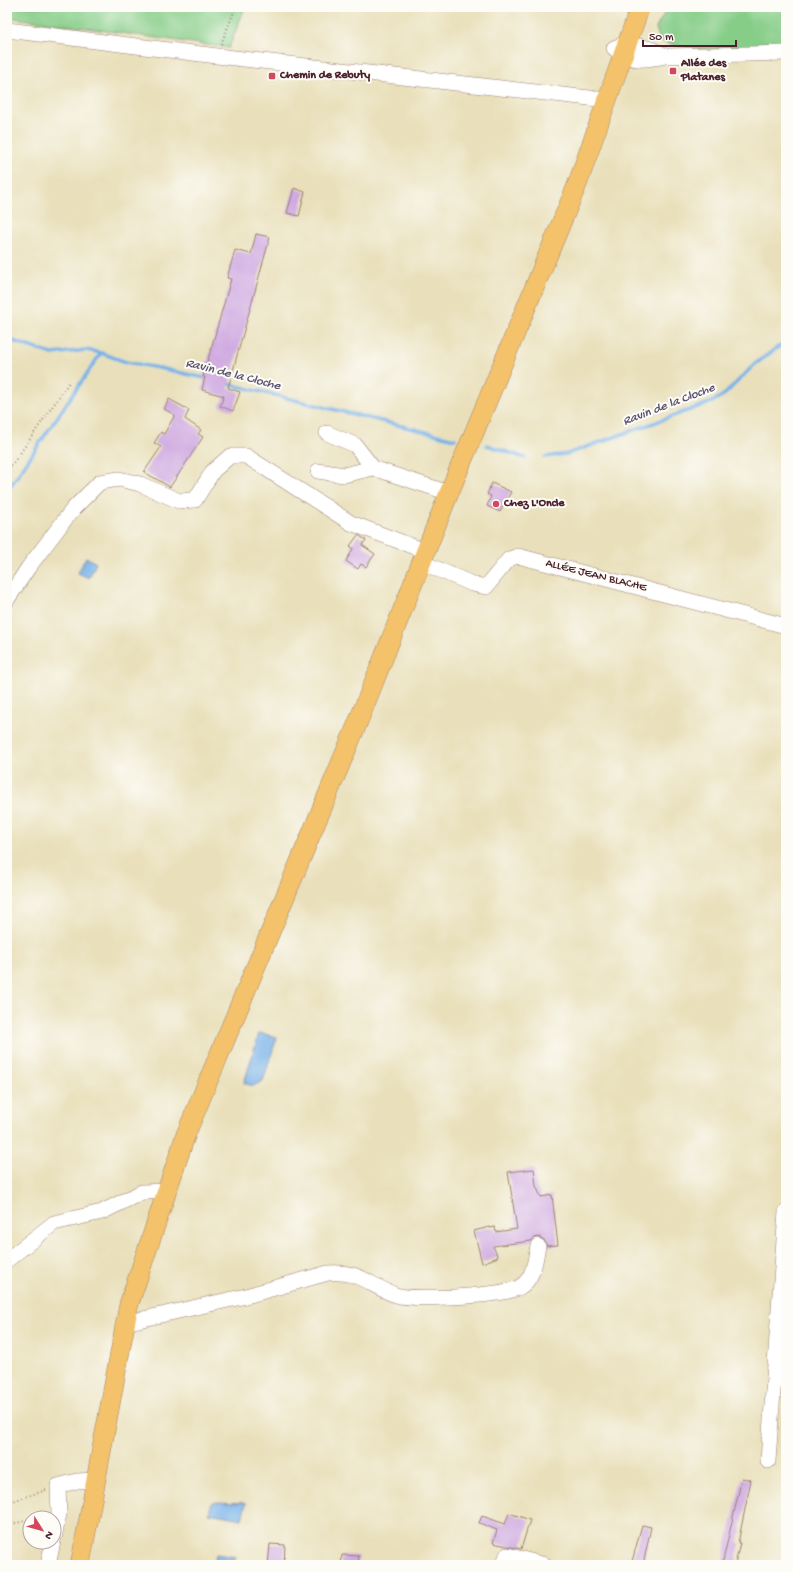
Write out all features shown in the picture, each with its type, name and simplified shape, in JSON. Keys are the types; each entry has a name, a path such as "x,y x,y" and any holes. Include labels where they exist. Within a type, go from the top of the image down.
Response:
{"main road":[{"path":"621,49 629,7"},
{"path":"80,1565 129,1304 186,1134 358,722 448,493 577,185 602,99 621,49 640,7"}],"street":[{"path":"7,30 217,56 602,99"},
{"path":"621,49 639,60 666,56 786,52"},
{"path":"327,433 355,445 373,468"},
{"path":"7,600 28,568 73,509 100,482 119,478 140,484 179,501 195,500 213,472 230,456 246,456 351,523 423,557"},
{"path":"318,471 344,475 373,468 448,493"},
{"name":"ALLÉE JEAN BLACHE","path":"423,557 472,584 486,587 509,559 518,556 786,626"},
{"path":"7,1260 54,1223 102,1212 142,1192 167,1191"},
{"path":"768,1461 783,1286 786,1212"},
{"path":"125,1323 246,1296 328,1272 341,1271 363,1278 381,1289 398,1296 461,1296 508,1292 520,1287 528,1280 534,1268 538,1246"},
{"path":"57,1510 59,1495 77,1481 96,1480"},
{"path":"48,1565 51,1550"},
{"path":"504,1565 507,1555 545,1565"}],"path":[{"path":"217,56 236,7"},
{"path":"7,467 12,464 70,381"},
{"path":"7,1502 59,1495"},
{"path":"7,1526 22,1522"}],"green space":[{"path":"7,7 245,7 229,48 7,17"},
{"path":"668,7 786,7 786,42 706,49 690,48 660,41 656,28"}],"water":[{"path":"86,557 96,563 89,578 78,573"},
{"path":"259,1033 277,1037 263,1081 253,1086 244,1083"},
{"path":"212,1502 246,1503 242,1519 209,1513"},
{"path":"216,1554 236,1557 233,1565 214,1563"}],"building":[{"path":"294,188 305,192 299,216 287,213"},
{"path":"256,234 270,237 228,388 240,392 233,411 220,406 224,396 202,390 205,377 203,377 231,279 227,278 235,250 251,254"},
{"path":"169,399 189,410 185,419 201,430 198,434 203,437 170,487 144,472 161,447 154,443 161,432 164,434 175,415 164,409"},
{"path":"492,483 511,492 500,512 487,506 491,496 487,494"},
{"path":"358,535 366,540 362,545 375,554 366,567 361,564 358,569 346,561 353,548 350,546"},
{"path":"534,1169 536,1186 541,1197 552,1195 558,1245 547,1246 544,1240 539,1237 531,1241 493,1246 498,1257 482,1263 474,1231 489,1227 495,1227 496,1232 517,1229 508,1172"},
{"path":"742,1478 751,1480 735,1565 722,1565"},
{"path":"509,1513 530,1520 521,1549 493,1543 497,1530 479,1523 482,1516 505,1524"},
{"path":"642,1525 651,1527 643,1565 631,1565"},
{"path":"270,1544 285,1545 284,1565 268,1565"},
{"path":"342,1555 359,1556 358,1565 341,1565"}],"waterway":[{"name":"Ravin de la Cloche","path":"7,339 52,354 86,350 101,353 126,362 209,379"},
{"name":"Ravin de la Cloche","path":"545,457 567,454 712,402 725,394 754,365 782,344 786,343"},
{"path":"7,491 101,353"},
{"name":"Ravin de la Cloche","path":"225,383 455,439"},
{"name":"Ravin de la Cloche","path":"487,445 525,458"}],"place":[{"name":"Allée des Platanes","path":"673,71"},
{"name":"Chemin de Rebuty","path":"272,76"},
{"name":"Chez L'Oncle","path":"496,504"}]}
